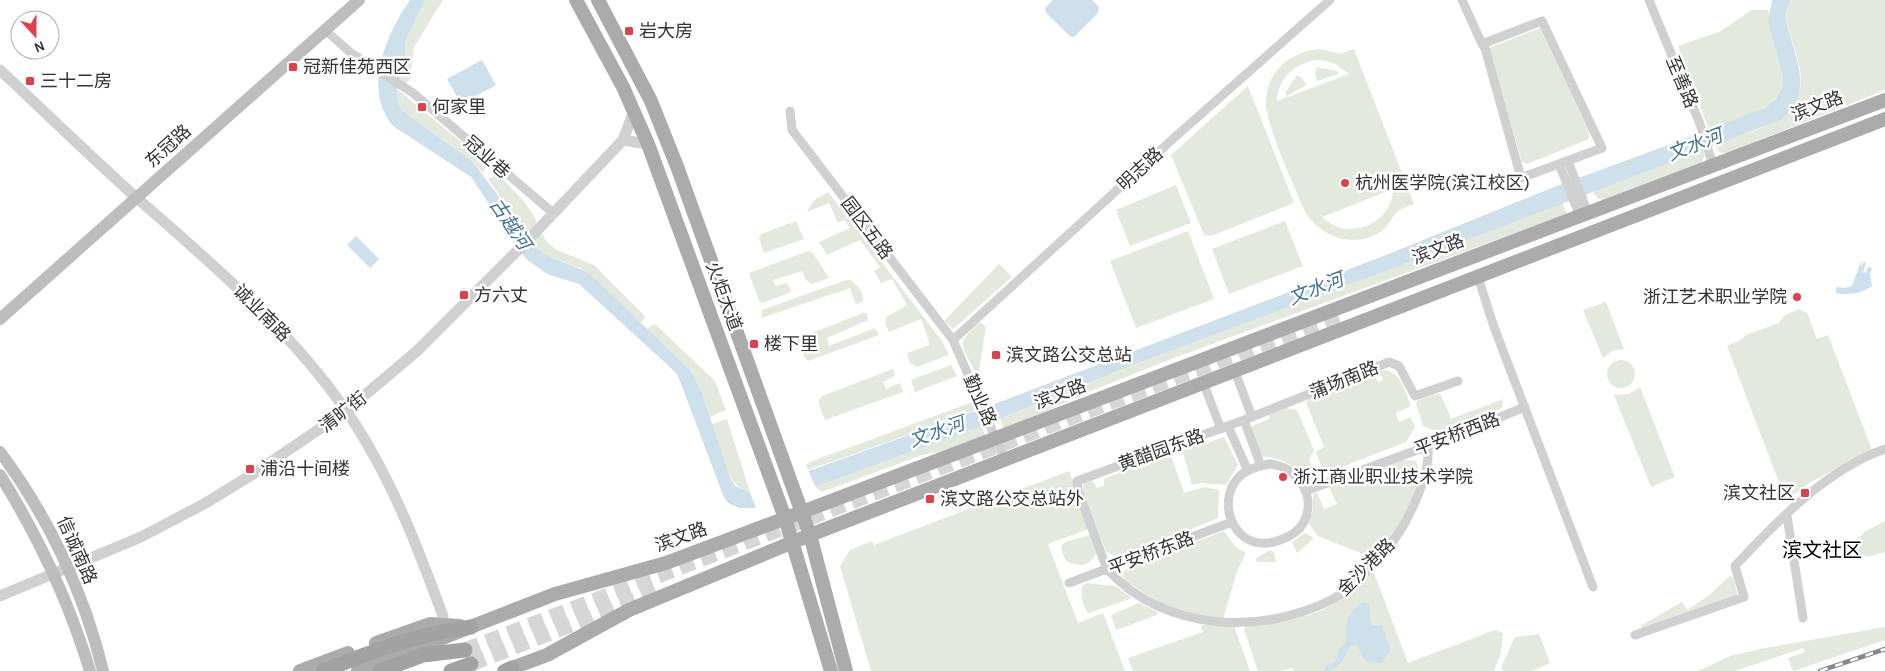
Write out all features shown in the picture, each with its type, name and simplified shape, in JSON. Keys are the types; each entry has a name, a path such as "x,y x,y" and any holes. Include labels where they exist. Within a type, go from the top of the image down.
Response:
{"highway":[{"path":"323,671 394,643 432,632 466,627"},
{"path":"380,671 423,655 465,661"},
{"path":"409,671 465,661"},
{"path":"451,671 465,661"}],"main road":[{"name":"东冠路","path":"0,318 359,0"},
{"name":"火炬大道","path":"576,0 610,60 634,111 672,207 783,511 831,671"},
{"name":"火炬大道","path":"598,0 650,101 690,201 810,535 846,671"},
{"name":"滨文路","path":"358,671 466,627 555,594 666,563 783,511 802,512 995,434 1712,160 1885,100"},
{"name":"滨文路","path":"508,670 563,646 629,610 810,535 1234,369 1885,120"},
{"path":"672,207 680,208 690,201"},
{"name":"信诚南路","path":"0,452 40,510 67,569 89,624 103,671"},
{"name":"信诚南路","path":"0,475 24,513 54,574 90,671"},
{"path":"300,671 439,620 466,627"}],"street":[{"name":"明志路","path":"953,340 1330,0"},
{"path":"1462,0 1482,44 1522,178 1565,166 1602,148 1542,21 1482,44"},
{"name":"至善路","path":"1649,0 1700,124 1712,160"},
{"name":"冠业巷","path":"325,30 351,54 413,93 553,213"},
{"name":"诚业南路","path":"0,70 136,197 192,246 279,329 346,411 380,464 413,534 439,620"},
{"name":"清旷街","path":"0,596 141,537 204,504 253,474 346,411 417,351 531,237 623,140 634,111"},
{"name":"园区五路","path":"790,112 792,130 953,340"},
{"path":"623,140 648,144"},
{"path":"1565,166 1582,210"},
{"path":"1478,277 1593,587"},
{"name":"勤业路","path":"953,340 1005,460"},
{"name":"蒲场南路","path":"1248,419 1389,362 1399,366 1415,396 1458,381"},
{"path":"1234,369 1261,466"},
{"path":"1202,382 1248,471"},
{"name":"平安桥西路","path":"1305,491 1428,446 1525,407"},
{"name":"黄醋园东路","path":"1107,569 1078,491 1077,481 1248,419"},
{"name":"金沙港路","path":"1107,569 1116,579 1148,601 1167,611 1200,620 1220,624 1268,620 1299,613 1332,599 1382,555 1403,527 1416,500 1428,455 1428,446"},
{"path":"1635,635 1744,597 1735,566 1818,487 1868,455 1885,449"},
{"path":"1261,466 1283,466 1298,479 1305,491 1308,502 1304,523 1287,538 1270,543 1245,540 1232,522 1229,498 1232,488 1237,478 1248,471 1261,466"},
{"path":"1787,516 1803,618"},
{"name":"平安桥东路","path":"1069,583 1232,522"}],"shaded area":[{"path":"425,0 443,0 414,47 410,80 405,83 399,82 405,61 405,41"},
{"path":"1791,0 1885,0 1885,90 1727,153 1720,153 1714,144 1775,122 1787,113 1795,102 1800,87 1800,69 1785,13"},
{"path":"1752,10 1769,10 1770,27 1782,70 1783,86 1773,101 1763,108 1740,119 1709,130 1678,46 1721,31"},
{"path":"1540,28 1589,132 1589,139 1527,164 1522,162 1489,48"},
{"path":"1319,49 1340,54 1354,49 1414,204 1403,208 1383,230 1372,236 1349,240 1337,238 1317,226 1302,206 1275,140 1266,104 1270,83 1274,74 1281,66 1298,54","holes":["1320,60 1334,63 1349,74 1277,101 1281,85 1290,72 1304,63","1393,189 1391,202 1385,212 1377,220 1366,226 1355,229 1344,228 1332,224 1322,217"]},
{"path":"1317,67 1337,71 1339,74 1317,81 1315,74"},
{"path":"1297,75 1303,79 1306,85 1287,96 1285,93"},
{"path":"1248,86 1294,203 1211,236 1204,235 1171,155"},
{"path":"397,89 485,162 486,166 483,173 473,162 404,112 398,103"},
{"path":"1702,148 1705,155 1702,162 1602,200 1597,198 1593,191"},
{"path":"498,174 523,200 548,243 557,250 594,265 643,314 645,318 641,323 580,268 545,255 537,248 488,179"},
{"path":"1176,185 1191,223 1130,246 1116,210"},
{"path":"828,192 942,341 949,355 917,367 910,363 907,353 930,345 921,319 889,332 885,323 886,317 907,305 892,279 881,283 874,271 880,267 860,240 827,255 819,242 850,228 844,220 838,223 829,203 807,212 813,201"},
{"path":"1562,203 1567,214 1174,358 1091,391 1004,430 1000,419 1133,365"},
{"path":"796,221 804,239 764,253 759,238 761,234"},
{"path":"1285,221 1303,266 1229,294 1212,249"},
{"path":"1188,231 1214,299 1136,328 1110,261"},
{"path":"808,251 813,253 829,278 812,284 806,280 802,271 773,280 776,286 787,283 791,290 789,293 762,303 759,301 749,273"},
{"path":"999,264 1012,277 953,329 944,321"},
{"path":"850,280 860,289 863,301 856,305 850,288 761,318 762,310"},
{"path":"1606,302 1624,349 1612,351 1603,358 1583,310"},
{"path":"1799,309 1807,313 1817,339 1828,335 1872,450 1809,483 1786,501 1727,346 1739,341 1746,335 1779,323 1785,315"},
{"path":"867,313 868,320 827,338 829,346 875,328 879,335 808,361 805,358 797,341 799,338"},
{"path":"980,322 986,327 979,371 975,371 963,345 967,335"},
{"path":"652,325 656,325 715,381 726,410 710,417 701,390 690,370 647,329"},
{"path":"1621,360 1631,364 1635,374 1631,384 1621,388 1611,384 1607,374 1611,364"},
{"path":"951,365 957,376 915,392 911,380"},
{"path":"893,369 895,376 883,382 886,389 900,383 903,392 825,420 818,402 822,396"},
{"path":"1386,370 1396,375 1399,379 1411,406 1396,413 1399,422 1411,417 1415,427 1406,442 1324,474 1316,452 1324,447 1306,403 1309,398 1370,374 1375,376 1378,382 1383,380 1379,371"},
{"path":"1640,387 1675,477 1651,487 1614,395 1629,394"},
{"path":"1437,394 1441,395 1451,419 1503,399 1502,408 1438,432 1423,426 1416,404 1418,400"},
{"path":"970,403 974,405 976,411 808,470 806,465 810,462"},
{"path":"1286,408 1297,410 1314,450 1309,460 1314,473 1314,481 1308,483 1299,472 1282,460 1261,457 1252,426 1269,419 1269,415"},
{"path":"727,419 750,492 734,482 724,464 712,424"},
{"path":"982,426 985,436 948,450 922,455 822,492 814,486"},
{"path":"1224,437 1238,465 1226,485 1201,483 1192,485 1182,449 1205,440 1207,443"},
{"path":"1167,454 1172,458 1184,493 1205,487 1219,490 1218,518 1128,555 1120,557 1107,553 1082,494 1084,483 1092,480 1097,488 1104,486 1104,479"},
{"path":"1402,460 1416,461 1419,472 1418,484 1407,513 1380,550 1371,557 1318,536 1308,522 1313,510 1313,494 1317,493 1324,509 1337,504 1329,487"},
{"path":"1069,471 1091,528 1048,544 1078,623 1103,613 1125,671 871,671 840,566 850,550 872,541 874,545"},
{"path":"1885,521 1885,552 1868,557 1858,553 1854,542 1866,531"},
{"path":"1224,531 1236,547 1246,553 1236,574 1223,620 1169,609 1124,580 1123,573 1127,568"},
{"path":"1305,533 1314,538 1297,553 1292,542"},
{"path":"1090,535 1096,553 1090,561 1079,565 1065,560 1061,547 1065,542"},
{"path":"1270,550 1274,552 1276,562 1257,562 1256,558"},
{"path":"1372,568 1408,663 1495,630 1503,633 1501,652 1494,671 1294,671 1292,668 1281,671 1258,671 1244,629 1248,624 1288,620 1325,608 1337,602 1351,591"},
{"path":"1730,576 1734,578 1737,594 1733,597 1642,628 1640,626 1682,602 1687,610 1708,596"},
{"path":"1086,583 1115,586 1132,598 1089,613 1083,604 1082,597 1082,587"},
{"path":"1139,603 1158,612 1157,615 1116,630 1111,615"},
{"path":"1201,625 1234,626 1250,671 1133,671 1128,658 1203,632"},
{"path":"1885,627 1885,640 1793,671 1788,658 1805,652 1803,648 1735,671 1698,671 1730,656"},
{"path":"1539,634 1550,663 1532,671 1504,671 1501,668 1515,637"}],"water":[{"path":"410,0 425,0 405,41 405,61 397,89 398,103 404,112 473,162 537,248 543,253 592,276 690,370 701,390 729,475 735,486 750,492 976,411 1386,255 1554,187 1764,108 1776,99 1783,87 1783,76 1768,22 1772,0 1791,0 1785,14 1800,71 1800,85 1798,98 1791,110 1778,121 1133,365 982,426 756,508 739,508 728,503 723,495 678,376 673,370 579,284 547,274 526,259 471,177 393,126 384,111 379,95 378,79 386,45"},
{"path":"1053,0 1092,0 1099,7 1098,13 1074,37 1071,37 1046,13 1045,8"},
{"path":"482,60 496,85 461,104 447,79"},
{"path":"356,236 379,259 370,268 347,245"},
{"path":"1861,261 1861,266 1864,262 1866,263 1863,272 1866,273 1868,267 1872,268 1870,274 1872,286 1855,293 1836,293 1836,287 1852,286"},
{"path":"1364,602 1370,604 1370,620 1373,625 1382,625 1391,650 1382,663 1366,662 1357,646 1351,645 1338,666 1334,669 1323,671 1327,665 1335,662 1340,647 1346,643 1348,619 1354,610"}],"pier":[{"path":"993,401 1000,422 983,428 975,409"},
{"path":"807,468 816,488 757,510 749,490"}],"tunnel":[{"path":"465,650 1344,313"},
{"path":"471,664 656,592"}],"railway":[{"path":"1820,671 1885,649"}],"place":[{"name":"岩大房","path":"629,31"},
{"name":"冠新佳苑西区","path":"293,67"},
{"name":"三十二房","path":"30,81"},
{"name":"何家里","path":"422,107"},
{"name":"杭州医学院(滨江校区)","path":"1345,183"},
{"name":"方六丈","path":"464,295"},
{"name":"浙江艺术职业学院","path":"1797,297"},
{"name":"楼下里","path":"754,344"},
{"name":"滨文路公交总站","path":"996,355"},
{"name":"浦沿十间楼","path":"250,469"},
{"name":"浙江商业职业技术学院","path":"1283,477"},
{"name":"滨文社区","path":"1805,493"},
{"name":"滨文路公交总站外","path":"930,499"}],"district":[{"name":"滨文社区","path":"1822,550"}],"water label":[{"name":"文水河","path":"1695,145"},
{"name":"古越河","path":"510,224"},
{"name":"文水河","path":"1316,289"},
{"name":"文水河","path":"937,432"}]}
